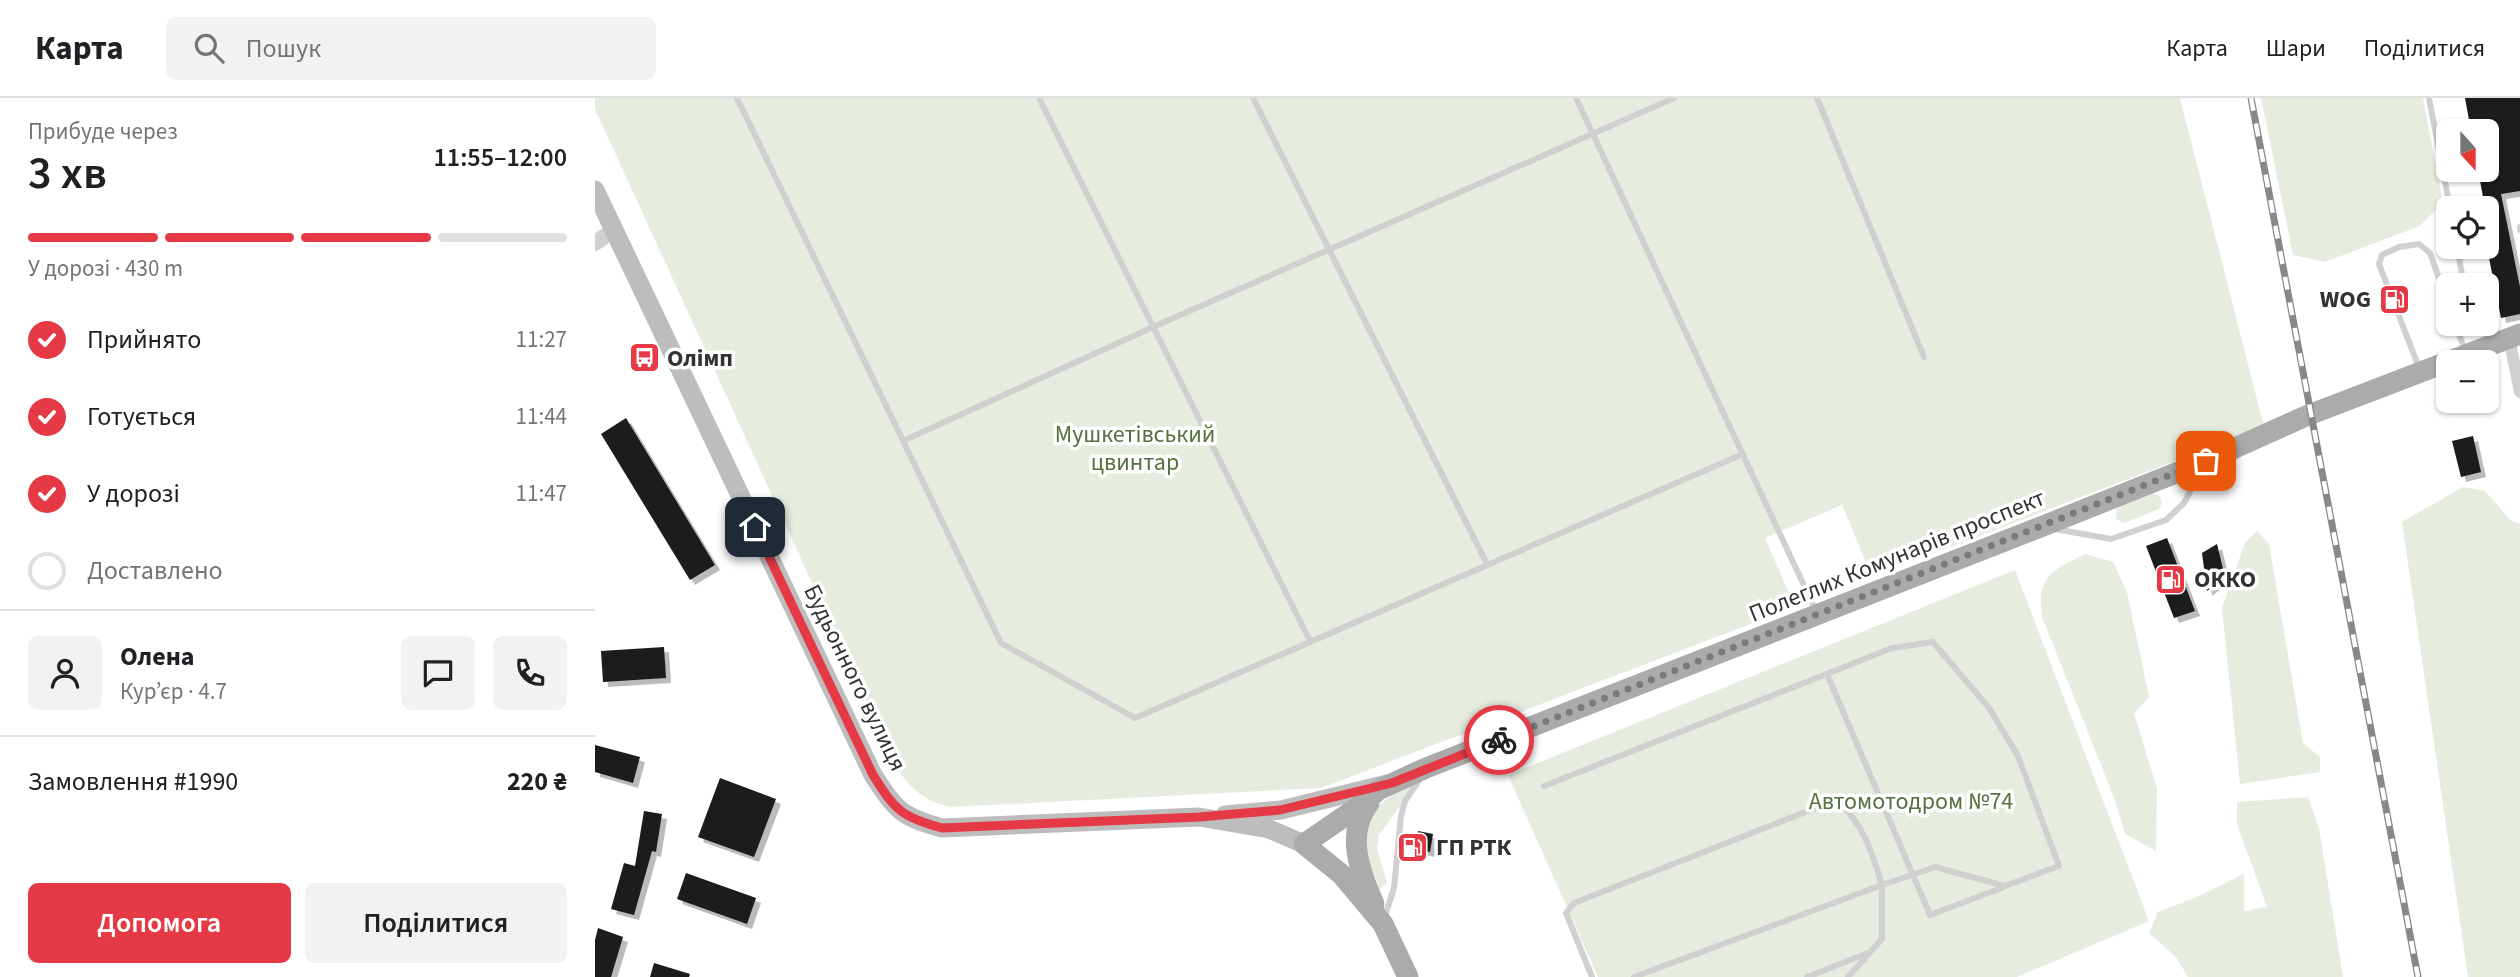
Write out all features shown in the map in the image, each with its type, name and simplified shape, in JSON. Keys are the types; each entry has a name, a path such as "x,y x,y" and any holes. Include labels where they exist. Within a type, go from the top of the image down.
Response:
{"main road":[{"name":"Будьонного вулиця","path":"595,190 867,763 890,802 912,820 942,828 1199,817 1269,829 1304,844"},
{"name":"Полеглих Комунарів проспект","path":"2479,350 2514,336"},
{"name":"Полеглих Комунарів проспект","path":"1304,844 1392,783 1426,768 2043,526 2206,461 2306,416 2436,366"},
{"path":"1199,817 1280,810 1392,783"},
{"path":"1392,783 1366,807 1355,834 1368,889 1408,977"},
{"path":"1304,844 1341,874 1383,924"}],"street":[{"path":"595,243 614,230"},
{"path":"2514,336 2520,392"}],"lane":[{"path":"737,98 1002,643 1135,718 1742,454"},
{"path":"1039,98 1310,641"},
{"path":"1253,98 1487,565"},
{"path":"1576,98 1818,615"},
{"path":"903,441 1153,327 1674,98"},
{"path":"1817,98 1924,357"},
{"path":"2429,98 2448,196"},
{"path":"2421,372 2379,264 2382,255 2399,247 2419,244 2430,253 2437,273"},
{"path":"2043,526 2111,539 2146,528 2166,520 2184,503 2206,461"},
{"path":"1544,786 1892,648 1933,642 1990,708 2018,755 2059,866 1930,915 1827,674"},
{"path":"1383,924 1394,888 1405,801 1426,768"},
{"path":"1592,977 1566,913 1574,903 1836,800 1847,809 1872,851 1882,885 1882,939 1848,977"},
{"path":"1634,977 1935,867 2005,886"},
{"path":"1807,977 1870,952"}],"green space":[{"name":"Мушкетівський цвинтар","path":"595,98 2180,98 2264,427 1872,577 1842,505 1765,538 1795,607 1321,788 951,807 918,792 905,780 895,764 595,109"},
{"path":"2261,98 2423,98 2436,166 2436,182 2439,182 2442,196 2436,196 2436,209 2420,226 2325,262 2293,255"},
{"path":"2463,487 2485,491 2510,520 2520,524 2520,977 2468,977 2402,522"},
{"path":"2152,494 2159,495 2162,503 2159,509 2127,522 2122,523 2116,518 2117,508"},
{"path":"2257,531 2269,544 2303,743 2320,757 2320,772 2240,784 2222,608 2245,543"},
{"path":"2085,554 2113,562 2127,592 2149,697 2134,714 2157,788 2156,851 2125,834 2115,800 2042,617 2042,593 2049,576"},
{"name":"Автомотодром №74","path":"2015,570 2149,921 2017,977 1598,977 1508,775"},
{"path":"1417,783 1379,835 1377,849 1387,882 1380,890 1367,857 1366,816 1398,790"},
{"path":"2308,797 2319,828 2343,977 2188,977 2176,957 2149,933 2158,912 2244,874 2244,911 2267,907 2237,824 2237,802"}],"building":[{"path":"2465,98 2520,98 2520,191 2501,194 2520,287 2520,314 2501,318 2499,273 2492,273 2489,259 2499,259 2499,196 2483,196 2480,182 2499,182 2499,119 2469,119"},
{"path":"626,418 715,565 690,580 601,434"},
{"path":"2473,436 2481,472 2461,477 2452,441"},
{"name":"ОККО","path":"2167,538 2195,611 2174,618 2146,546"},
{"path":"2217,544 2225,577 2207,591 2202,553"},
{"path":"664,647 666,678 603,682 601,651"},
{"path":"595,745 640,757 633,783 595,772"},
{"path":"720,778 776,799 754,857 698,837"},
{"path":"644,811 662,814 656,852 652,851 634,915 611,909 624,863 635,866"},
{"path":"1418,831 1433,834 1430,852 1415,849"},
{"path":"686,873 756,898 747,924 677,899"},
{"path":"598,928 623,937 611,977 595,977 595,940"},
{"path":"654,963 690,974 689,977 650,977"}],"railway":[{"path":"2251,98 2418,977"}],"way so far":[{"path":"1499,740 2206,461"}],"place":[{"name":"WOG","path":"2394,299"},
{"name":"Олімп","path":"644,358"},
{"name":"ОККО","path":"2171,579"},
{"name":"ГП РТК","path":"1413,847"}],"route":[{"path":"755,527 873,775 890,802 912,820 942,828 1199,817 1280,810 1392,783 1499,740"}]}
